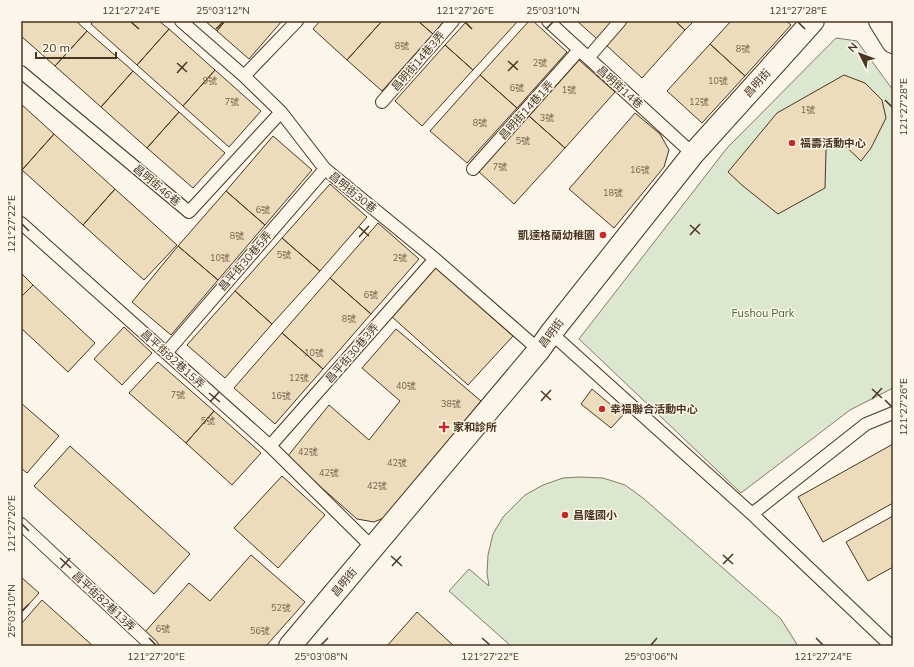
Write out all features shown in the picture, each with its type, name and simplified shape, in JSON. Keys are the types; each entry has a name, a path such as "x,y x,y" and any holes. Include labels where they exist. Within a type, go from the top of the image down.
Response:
{"street":[{"name":"昌明街","path":"290,646 539,350 693,154 813,21"},
{"path":"880,21 893,42"}],"lane":[{"name":"昌明街30巷","path":"180,21 244,76 281,112 325,169 435,259 539,350"},
{"path":"244,76 297,21"},
{"name":"昌明街14巷3弄","path":"382,102 453,21"},
{"name":"昌明街14巷","path":"548,21 693,154"},
{"name":"昌明街14巷1弄","path":"473,169 584,54 620,21"},
{"name":"昌明街46巷","path":"21,72 189,212 281,112"},
{"name":"昌平街30巷5弄","path":"166,353 325,169"},
{"name":"昌平街82巷15弄","path":"21,223 270,446 373,548"},
{"name":"昌平街30巷3弄","path":"270,446 435,259"},
{"path":"551,333 752,514 891,646"},
{"path":"752,514 866,424 893,413"},
{"name":"昌平街82巷13弄","path":"21,524 152,646"}],"green space":[{"name":"Fushou Park","path":"836,38 857,41 893,90 893,388 850,410 741,493 579,339 727,148"},
{"path":"563,478 603,478 625,485 643,498 781,619 798,646 511,646 449,591 469,569 489,586 487,573 488,555 493,534 503,517 525,495 543,485"}],"building":[{"path":"21,21 76,21 87,31 55,66 21,36"},
{"path":"94,21 159,21 169,29 137,65 91,24"},
{"path":"205,21 225,21 217,31"},
{"path":"225,21 282,21 249,59 217,31"},
{"path":"320,21 382,21 347,60 313,29"},
{"path":"382,21 418,21 433,34 382,91 347,60"},
{"path":"418,21 444,21 433,34"},
{"path":"467,21 518,21 473,70 445,45"},
{"path":"529,21 533,21 567,52 517,108 480,75"},
{"path":"577,21 613,21 597,39"},
{"path":"628,21 675,21 685,30 642,78 606,45"},
{"path":"675,21 694,21 685,30"},
{"path":"731,21 786,21 791,25 745,76 710,44"},
{"path":"169,29 215,70 183,106 137,65"},
{"path":"87,31 133,71 101,107 55,66"},
{"path":"710,44 745,76 702,123 667,91"},
{"path":"445,45 473,70 422,126 395,101"},
{"path":"579,60 615,92 565,148 529,116"},
{"path":"215,70 261,111 229,147 183,106"},
{"path":"133,71 179,112 147,148 101,107"},
{"path":"480,75 517,108 467,163 430,131"},
{"name":"福壽活動中心","path":"844,75 865,83 882,100 886,118 871,148 861,161 837,138 826,150 825,188 778,214 728,172 777,113"},
{"path":"21,104 54,134 22,170 21,169"},
{"path":"179,112 225,153 193,188 147,148"},
{"path":"635,113 660,134 669,150 664,167 614,228 569,189"},
{"path":"529,116 565,148 514,204 478,171"},
{"path":"54,134 115,189 83,225 22,170"},
{"path":"273,136 312,170 265,225 226,191"},
{"path":"330,184 367,217 320,271 282,238"},
{"path":"115,189 177,245 144,280 83,225"},
{"path":"226,191 265,225 218,280 178,246"},
{"path":"378,223 419,259 371,314 330,278"},
{"path":"282,238 320,271 272,324 235,291"},
{"path":"178,246 218,280 171,335 132,302"},
{"path":"435,267 513,336 468,385 391,316"},
{"path":"21,273 33,285 21,297"},
{"path":"330,278 371,314 323,369 282,333"},
{"path":"33,285 95,343 68,372 21,328 21,297"},
{"path":"235,291 272,324 225,378 187,345"},
{"path":"124,327 152,353 122,385 94,359"},
{"path":"396,329 481,401 388,516 374,522 357,519 287,457 329,405 369,440 400,401 362,368"},
{"path":"282,333 323,369 275,424 234,388"},
{"path":"158,362 214,411 186,443 129,393"},
{"name":"幸福聯合活動中心","path":"592,389 623,415 611,428 581,404"},
{"path":"21,403 59,436 27,473 21,468"},
{"path":"214,411 261,453 232,485 186,443"},
{"path":"893,444 893,503 823,542 798,497"},
{"path":"70,446 190,554 154,594 34,486"},
{"path":"282,476 325,515 278,568 234,528"},
{"path":"893,516 893,567 868,581 846,542"},
{"path":"251,555 305,602 266,646 159,646 144,633 189,583 210,601"},
{"path":"21,577 39,593 21,613"},
{"path":"42,600 93,646 21,646 21,624"},
{"path":"417,612 454,646 387,646"}],"place":[{"name":"福壽活動中心","path":"792,143"},
{"name":"凱達格蘭幼稚園","path":"603,235"},
{"name":"幸福聯合活動中心","path":"602,409"},
{"name":"家和診所","path":"444,427"},
{"name":"昌隆國小","path":"565,515"}]}
